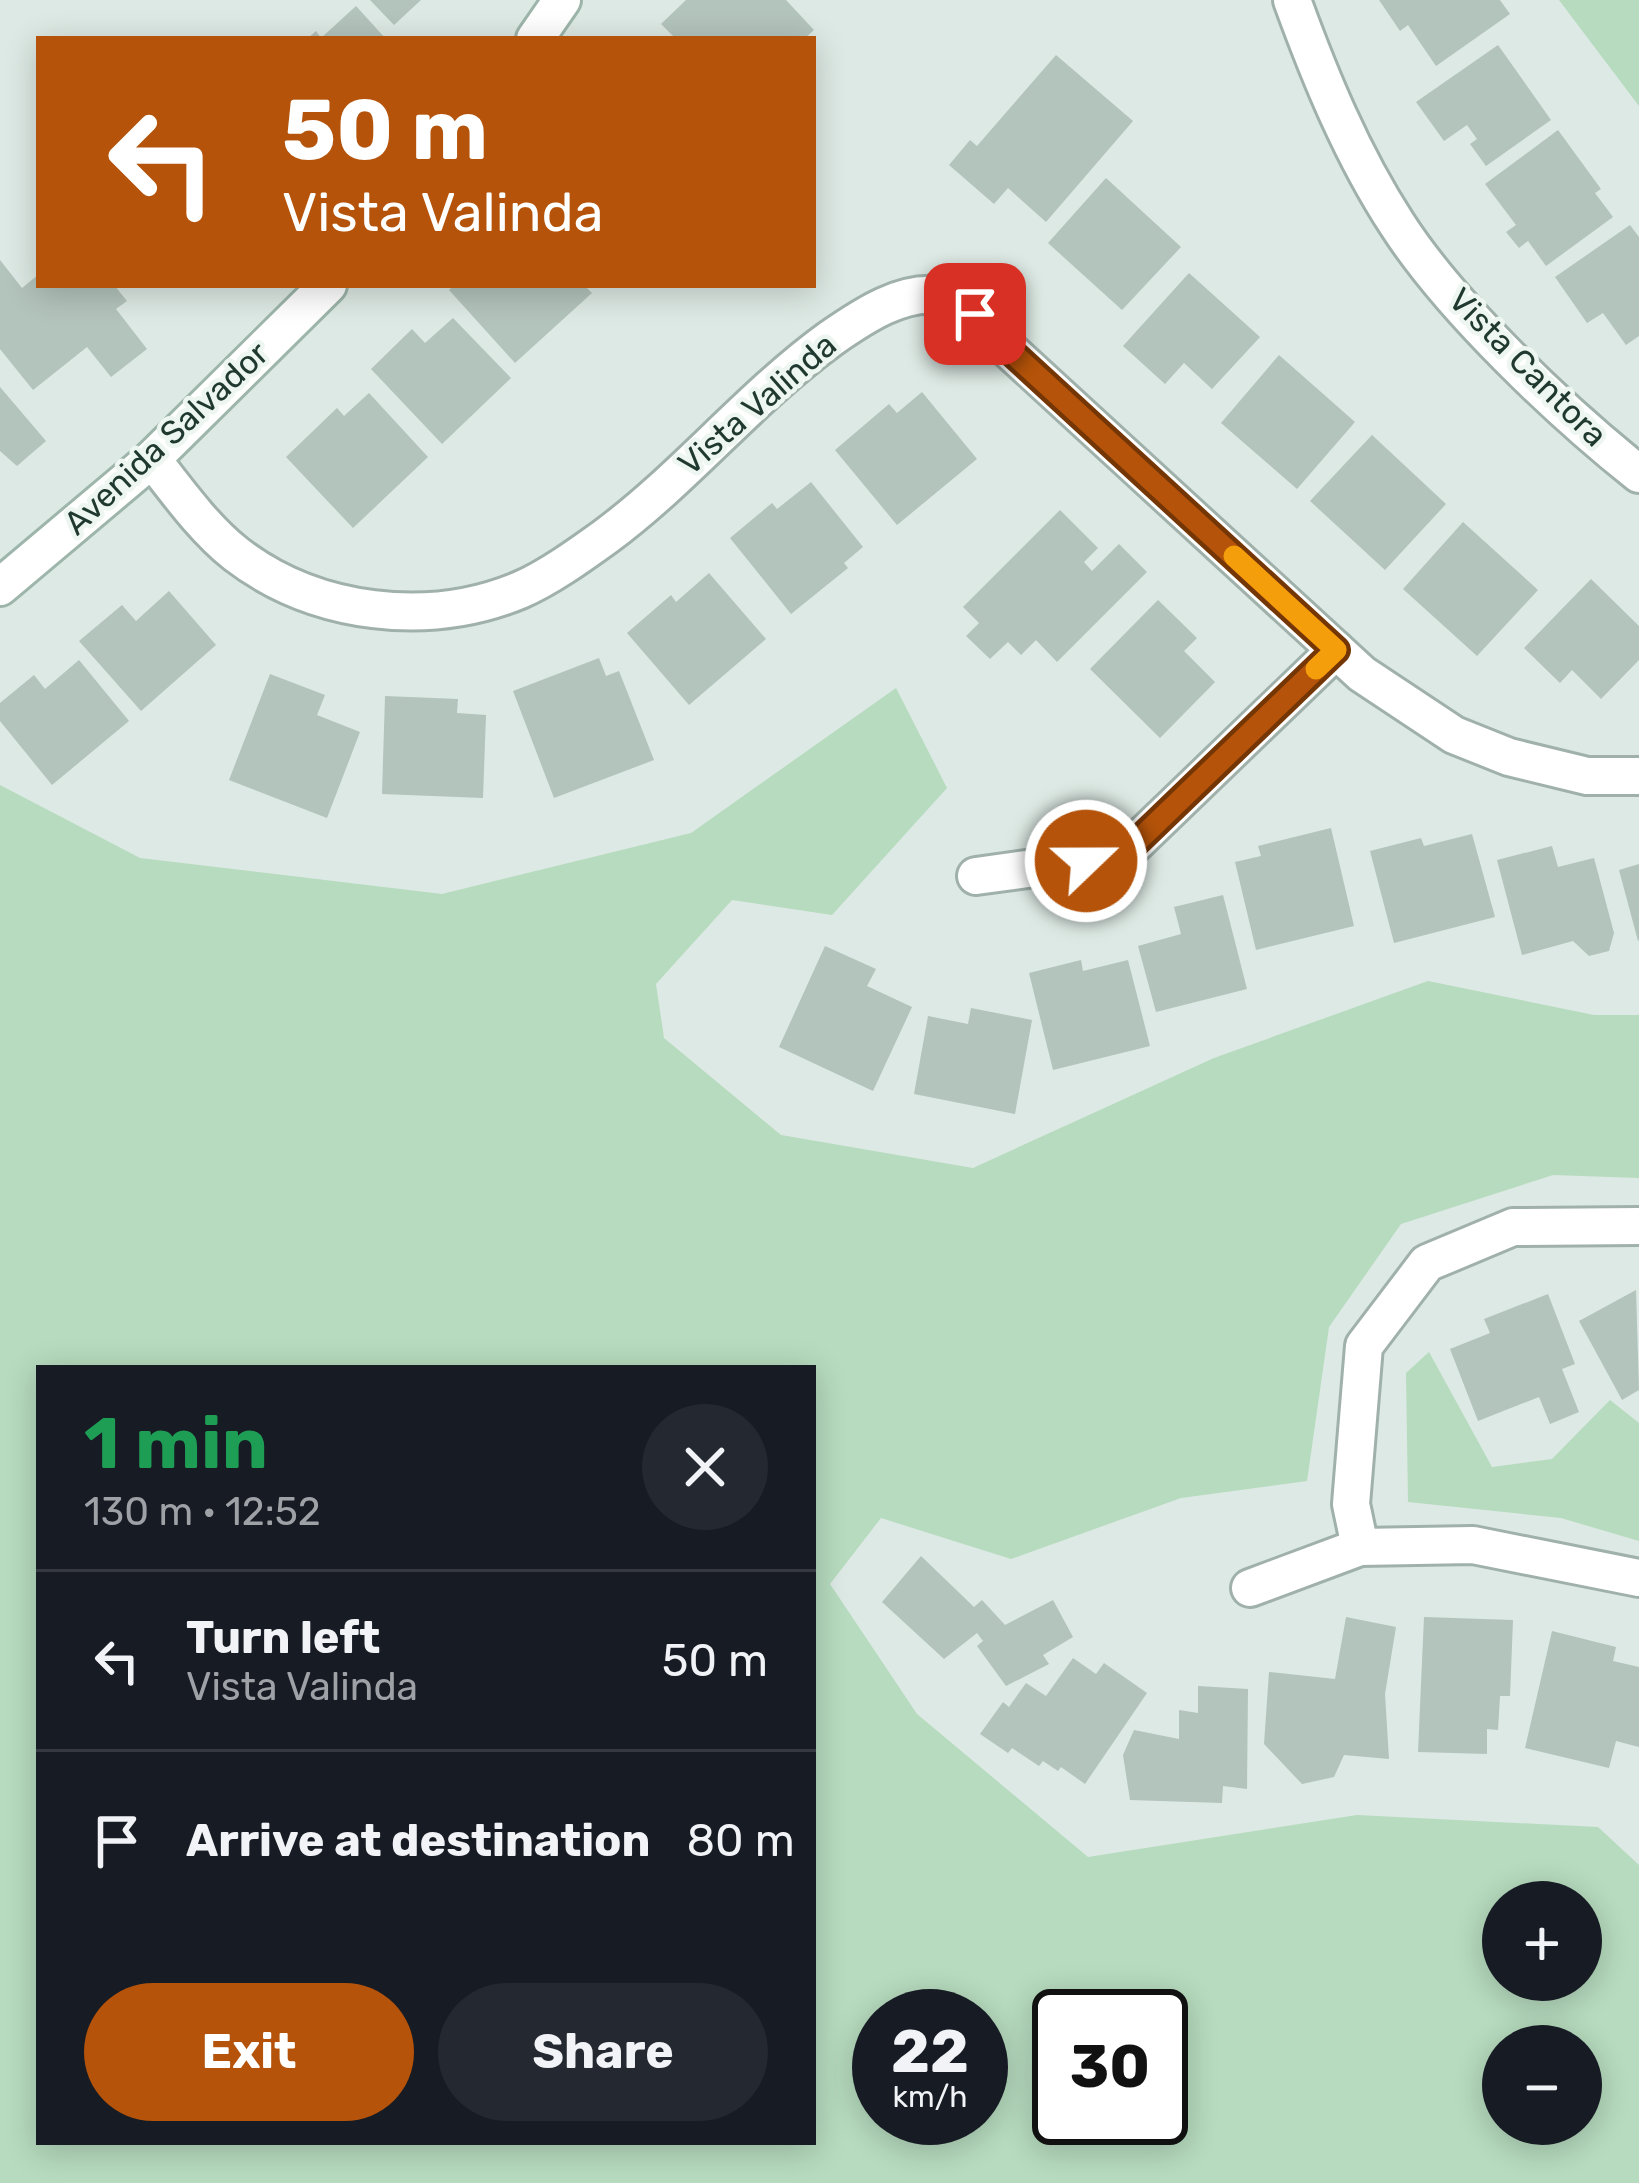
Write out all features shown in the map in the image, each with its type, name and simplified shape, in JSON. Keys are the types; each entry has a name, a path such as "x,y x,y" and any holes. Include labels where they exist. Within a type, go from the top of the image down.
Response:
{"street":[{"path":"537,36 562,0"},
{"name":"Vista Cantora","path":"1292,0 1324,87 1397,225 1492,340 1639,474"},
{"name":"Avenida Salvador","path":"0,587 152,459 325,288"},
{"name":"Vista Valinda","path":"152,459 235,553 292,588 371,610 444,613 522,590 606,536 799,362 868,312 916,298 946,297 975,314 1362,674 1454,735 1509,757 1587,776 1639,776"},
{"path":"976,876 1122,856 1336,650"},
{"path":"1360,1547 1351,1504 1364,1346 1427,1263 1513,1227 1639,1226"},
{"path":"1250,1588 1360,1547 1473,1545 1639,1578"}],"green space":[{"path":"1559,0 1639,0 1639,106"},
{"path":"896,688 947,788 832,915 732,900 656,984 664,1038 781,1135 973,1168 1214,1058 1428,981 1594,1015 1639,1015 1639,1178 1553,1175 1401,1224 1329,1327 1307,1481 1181,1498 1011,1559 881,1518 830,1584 917,1714 1088,1857 1357,1815 1598,1827 1639,1865 1639,2183 0,2183 0,785 140,858 442,894 691,833"},
{"path":"1429,1352 1492,1467 1552,1459 1610,1400 1639,1423 1639,1541 1561,1518 1408,1502 1406,1373"}],"building":[{"path":"370,0 421,0 394,25"},
{"path":"686,0 786,0 814,30 807,36 673,36 661,24"},
{"path":"1379,0 1500,0 1510,14 1436,66 1408,25 1400,31"},
{"path":"356,6 383,36 323,36"},
{"path":"1498,45 1551,120 1486,166 1470,144 1477,139 1467,125 1444,141 1416,102"},
{"path":"1056,55 1133,121 1046,222 1008,188 994,204 949,165 970,140 977,146"},
{"path":"1558,130 1601,189 1595,193 1613,217 1546,266 1528,241 1519,248 1506,232 1516,225 1485,184"},
{"path":"1106,178 1181,247 1122,310 1048,243"},
{"path":"1630,225 1639,237 1639,336 1626,345 1603,313 1587,323 1555,277"},
{"path":"0,260 22,288 36,276 36,288 116,288 127,301 116,309 147,349 111,377 87,347 33,390 0,349"},
{"path":"1189,273 1260,337 1212,389 1184,363 1165,384 1123,346"},
{"path":"587,288 592,293 515,363 449,290"},
{"path":"453,318 511,378 442,444 371,369 412,329 425,343"},
{"path":"1279,355 1355,422 1297,489 1221,423"},
{"path":"0,387 46,441 17,466 0,451"},
{"path":"922,392 977,459 897,525 835,450 889,404 897,413"},
{"path":"369,393 428,457 353,528 286,457 337,408 344,416"},
{"path":"1372,435 1446,504 1385,570 1310,501"},
{"path":"811,482 863,547 844,563 848,568 791,614 730,538 772,503 777,509"},
{"path":"1060,510 1098,548 1084,562 1092,571 1119,544 1147,572 1057,662 1036,640 1021,655 1008,642 990,659 966,636 979,623 963,607"},
{"path":"1463,522 1538,590 1477,656 1403,589"},
{"path":"709,573 766,639 689,705 627,633 671,595 676,602"},
{"path":"1591,579 1639,626 1639,660 1601,699 1572,670 1560,683 1524,648"},
{"path":"169,591 216,645 141,711 79,641 122,605 136,621"},
{"path":"1158,600 1197,638 1184,651 1215,682 1160,738 1090,669"},
{"path":"599,658 606,676 619,671 654,760 554,798 513,691"},
{"path":"79,660 129,721 52,785 0,721 0,703 34,675 45,689"},
{"path":"270,674 325,695 317,715 360,732 327,818 229,780"},
{"path":"385,696 458,699 457,713 486,715 483,798 382,794"},
{"path":"1331,828 1354,926 1256,950 1235,862 1261,856 1258,846"},
{"path":"1472,834 1495,917 1394,943 1370,851 1421,838 1424,846"},
{"path":"1552,846 1558,867 1594,858 1614,933 1609,951 1589,956 1573,941 1522,955 1497,860"},
{"path":"1639,864 1639,940 1638,941 1619,870"},
{"path":"1223,895 1247,989 1156,1012 1138,946 1181,934 1174,907"},
{"path":"825,946 876,969 867,986 912,1007 873,1091 779,1047"},
{"path":"1081,960 1083,971 1128,960 1150,1046 1053,1070 1029,973"},
{"path":"971,1008 1032,1020 1015,1114 914,1094 928,1016 968,1024"},
{"path":"1636,1290 1639,1390 1622,1400 1579,1321"},
{"path":"1548,1294 1575,1364 1562,1369 1579,1412 1550,1424 1539,1397 1478,1421 1450,1349 1490,1333 1484,1319"},
{"path":"921,1556 974,1607 982,1600 1005,1625 1053,1600 1073,1637 1043,1655 1049,1664 1006,1686 977,1646 983,1641 977,1633 944,1659 882,1602"},
{"path":"1346,1617 1396,1627 1385,1694 1389,1759 1344,1755 1334,1777 1302,1784 1264,1744 1269,1672 1335,1679"},
{"path":"1424,1617 1513,1620 1510,1696 1500,1696 1498,1730 1487,1729 1487,1754 1418,1752"},
{"path":"1552,1631 1616,1647 1613,1661 1639,1667 1639,1747 1616,1741 1609,1768 1525,1748"},
{"path":"1073,1658 1096,1674 1104,1663 1147,1693 1085,1784 1061,1767 1058,1771 1043,1761 1039,1766 1012,1748 1008,1753 980,1734 1003,1702 1009,1707 1026,1683 1046,1696"},
{"path":"1198,1686 1248,1689 1247,1789 1223,1786 1222,1803 1130,1800 1123,1755 1134,1730 1179,1739 1179,1710 1198,1713"}],"slow traffic":[{"path":"1234,556 1336,650 1316,669"}],"route":[{"path":"975,314 1336,650 1122,856 1086,861"}]}
